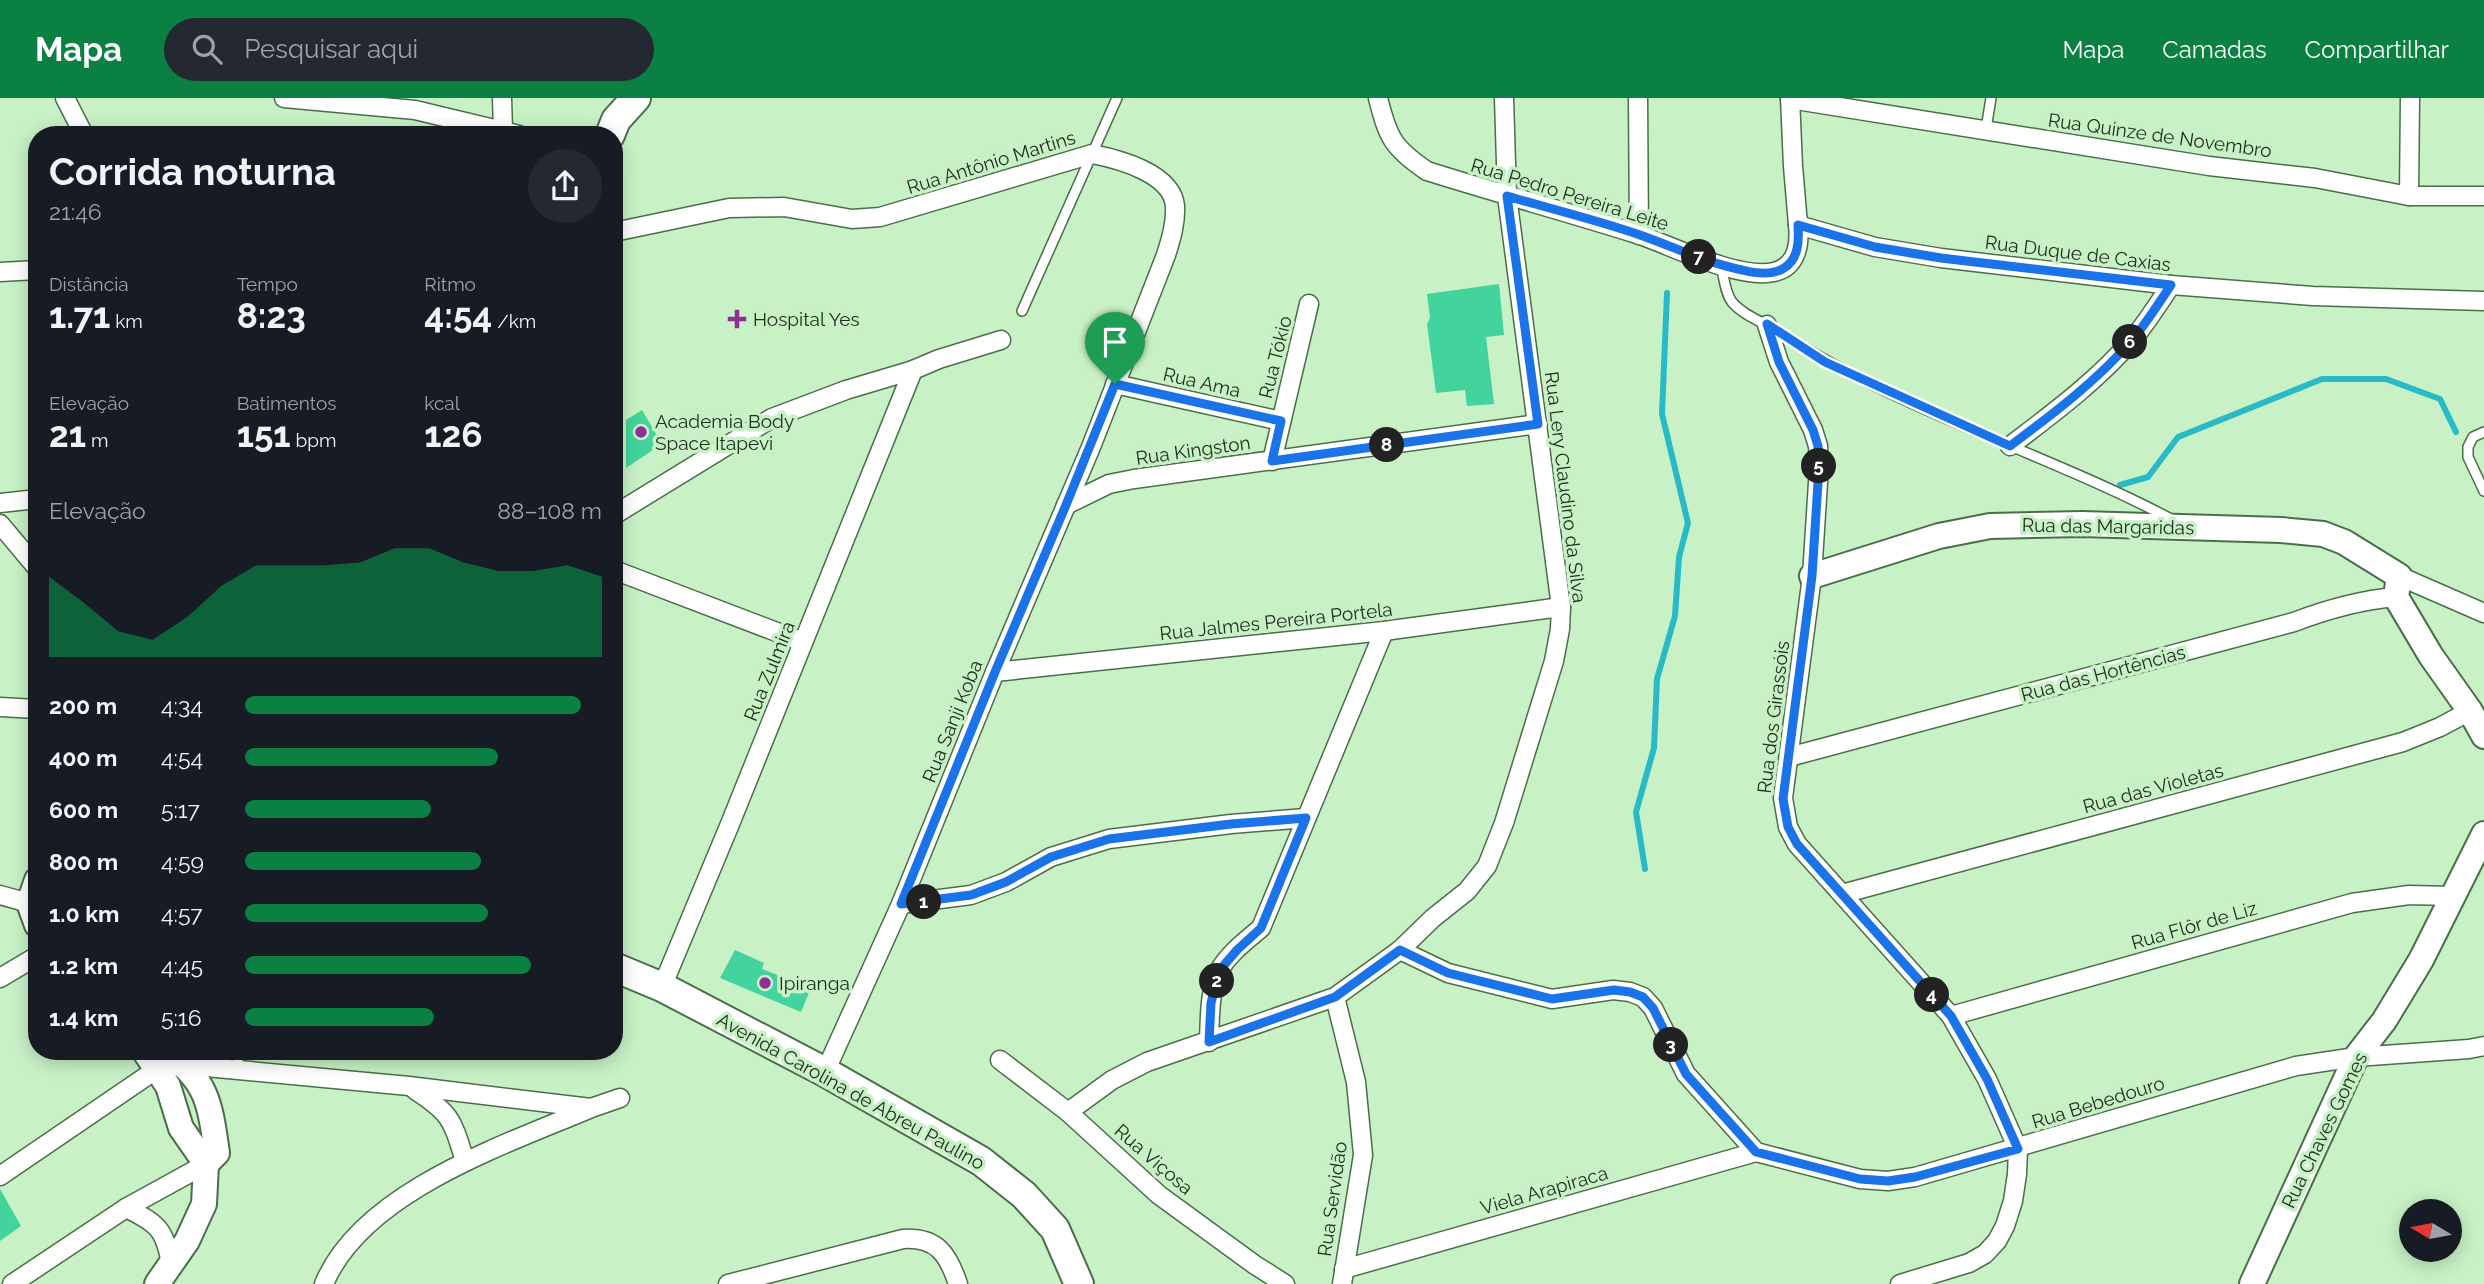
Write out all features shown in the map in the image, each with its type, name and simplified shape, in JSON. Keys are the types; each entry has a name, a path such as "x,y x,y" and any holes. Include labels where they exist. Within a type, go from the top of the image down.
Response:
{"main road":[{"path":"614,126 636,98"},
{"name":"Avenida Carolina de Abreu Paulino","path":"623,971 662,987 825,1072 981,1161 1024,1195 1055,1229 1079,1284"}],"street":[{"path":"65,98 79,126"},
{"path":"284,98 337,100 415,110 485,126"},
{"path":"502,98 509,126"},
{"name":"Rua Pedro Pereira Leite","path":"1378,98 1390,138 1403,155 1427,171 1639,235 1720,265 1758,273 1784,268 1797,250 1798,225"},
{"name":"Rua Lery Claudino da Silva","path":"1068,1112 1112,1080 1147,1062 1335,997 1400,950 1433,918 1467,891 1487,866 1522,768 1553,661 1560,629 1561,607 1507,196 1504,98"},
{"path":"1638,98 1639,235"},
{"path":"1790,98 1798,225"},
{"name":"Rua Quinze de Novembro","path":"1790,98 2209,166 2315,178 2409,195 2484,196"},
{"path":"2409,195 2410,98"},
{"name":"Rua Antônio Martins","path":"623,230 729,208 783,208 852,219 880,217 1092,154 1122,160 1139,166 1167,189 1175,204 1174,228 1167,255 1115,384"},
{"name":"Rua Duque de Caxias","path":"1798,225 1875,247 1990,264 2171,285 2313,296 2484,301"},
{"path":"0,272 28,270"},
{"path":"2010,446 2106,368 2134,338 2171,285"},
{"name":"Rua Tókio","path":"1272,461 1309,304"},
{"name":"Rua dos Girassóis","path":"1767,324 1779,362 1813,430 1818,446 1819,467 1812,576 1783,799 1788,827 1797,844 1951,1016 1987,1079 2018,1149"},
{"path":"623,509 772,418 846,390 1001,340"},
{"name":"Rua Zulmira","path":"662,987 913,370"},
{"name":"Rua Ama","path":"1115,384 1281,421"},
{"name":"Rua Sanji Koba","path":"825,1072 901,904 1115,384"},
{"name":"Rua Kingston","path":"1066,505 1109,484 1538,424"},
{"path":"0,503 28,500"},
{"path":"0,524 28,557"},
{"name":"Rua das Margaridas","path":"1812,576 1938,536 1990,526 2082,524 2281,530 2323,534 2344,542 2398,587"},
{"path":"623,573 803,642"},
{"path":"2398,587 2484,612"},
{"path":"2398,587 2431,656 2470,711 2484,736"},
{"name":"Rua das Hortências","path":"1789,757 2281,625 2398,587"},
{"name":"Rua Jalmes Pereira Portela","path":"995,672 1384,631 1561,607"},
{"path":"1209,1042 1211,1003 1219,971 1261,928 1384,631"},
{"path":"0,707 28,709"},
{"name":"Rua das Violetas","path":"1842,894 2403,742 2470,711"},
{"path":"901,904 971,895 1006,882 1051,857 1109,839 1306,818"},
{"name":"Rua Chaves Gomes","path":"2252,1284 2356,1057 2401,995 2484,834"},
{"path":"0,895 28,901"},
{"name":"Rua Flôr de Liz","path":"1951,1016 2352,903 2409,895 2452,896"},
{"path":"1400,950 1448,973 1552,999 1614,990 1643,997 1653,1008 1686,1074 1756,1152"},
{"path":"0,978 28,961"},
{"name":"Rua Servidão","path":"1335,997 1356,1082 1363,1156 1343,1276"},
{"name":"Rua Bebedouro","path":"1756,1152 1860,1179 1888,1181 1915,1177 2018,1149 2296,1066 2356,1057 2484,1046"},
{"path":"0,1176 162,1060"},
{"path":"163,1060 181,1128 206,1164 204,1204 187,1241 164,1274"},
{"path":"12,1284 127,1208 206,1164 217,1153 207,1098 200,1083 165,1060"},
{"path":"238,1060 409,1086 591,1108"},
{"name":"Rua Viçosa","path":"1000,1060 1068,1112 1159,1195 1285,1284"},
{"path":"409,1086 437,1104 450,1117 466,1161"},
{"path":"324,1284 345,1248 364,1226 401,1199 466,1161 620,1098"},
{"path":"1900,1284 1969,1263 1984,1254 1997,1241 2013,1201 2018,1149"},
{"name":"Viela Arapiraca","path":"1343,1276 1756,1152"},
{"path":"127,1208 159,1227 167,1242 164,1274"},
{"path":"728,1284 903,1239 919,1238 937,1245 952,1265 958,1284"}],"lane":[{"path":"1022,311 1117,98"},
{"path":"1986,129 1991,98"},
{"path":"1720,265 1730,300 1742,312 1767,324 1825,362 2010,446 2124,494 2187,527"},
{"path":"2484,432 2473,437 2468,453 2484,491"}],"building":[{"path":"1499,284 1504,335 1486,337 1494,404 1467,406 1465,390 1436,393 1427,324 1430,318 1427,294"},
{"name":"Academia Body Space Itapevi","path":"642,410 662,444 626,468 626,420"},
{"name":"Ipiranga","path":"735,950 764,963 762,969 811,988 801,1012 720,978"},
{"path":"0,1189 21,1226 0,1241"}],"waterway":[{"path":"1645,869 1636,812 1654,748 1657,679 1675,616 1679,557 1688,523 1662,414 1667,293"},
{"path":"2120,485 2148,477 2178,437 2322,379 2386,379 2440,399 2456,432"}],"place":[{"name":"Hospital Yes","path":"737,319"},
{"name":"Academia Body Space Itapevi","path":"641,432"},
{"name":"Ipiranga","path":"765,983"}],"route":[{"path":"1507,196 1639,235 1720,265 1758,273 1784,268 1792,260 1799,239 1798,225 1875,247 1941,258 2171,285 2134,338 2106,368 2010,446 1825,362 1767,324 1779,362 1813,430 1818,446 1819,467 1812,576 1783,799 1788,827 1797,844 1951,1016 1987,1079 2018,1149 1915,1177 1888,1181 1860,1179 1756,1152 1686,1074 1653,1008 1643,997 1614,990 1552,999 1448,973 1400,950 1335,997 1209,1042 1211,1003 1219,971 1261,928 1306,818 1109,839 1051,857 1006,882 971,895 901,904 1115,384 1281,421 1272,461 1538,424 1507,196"}]}
